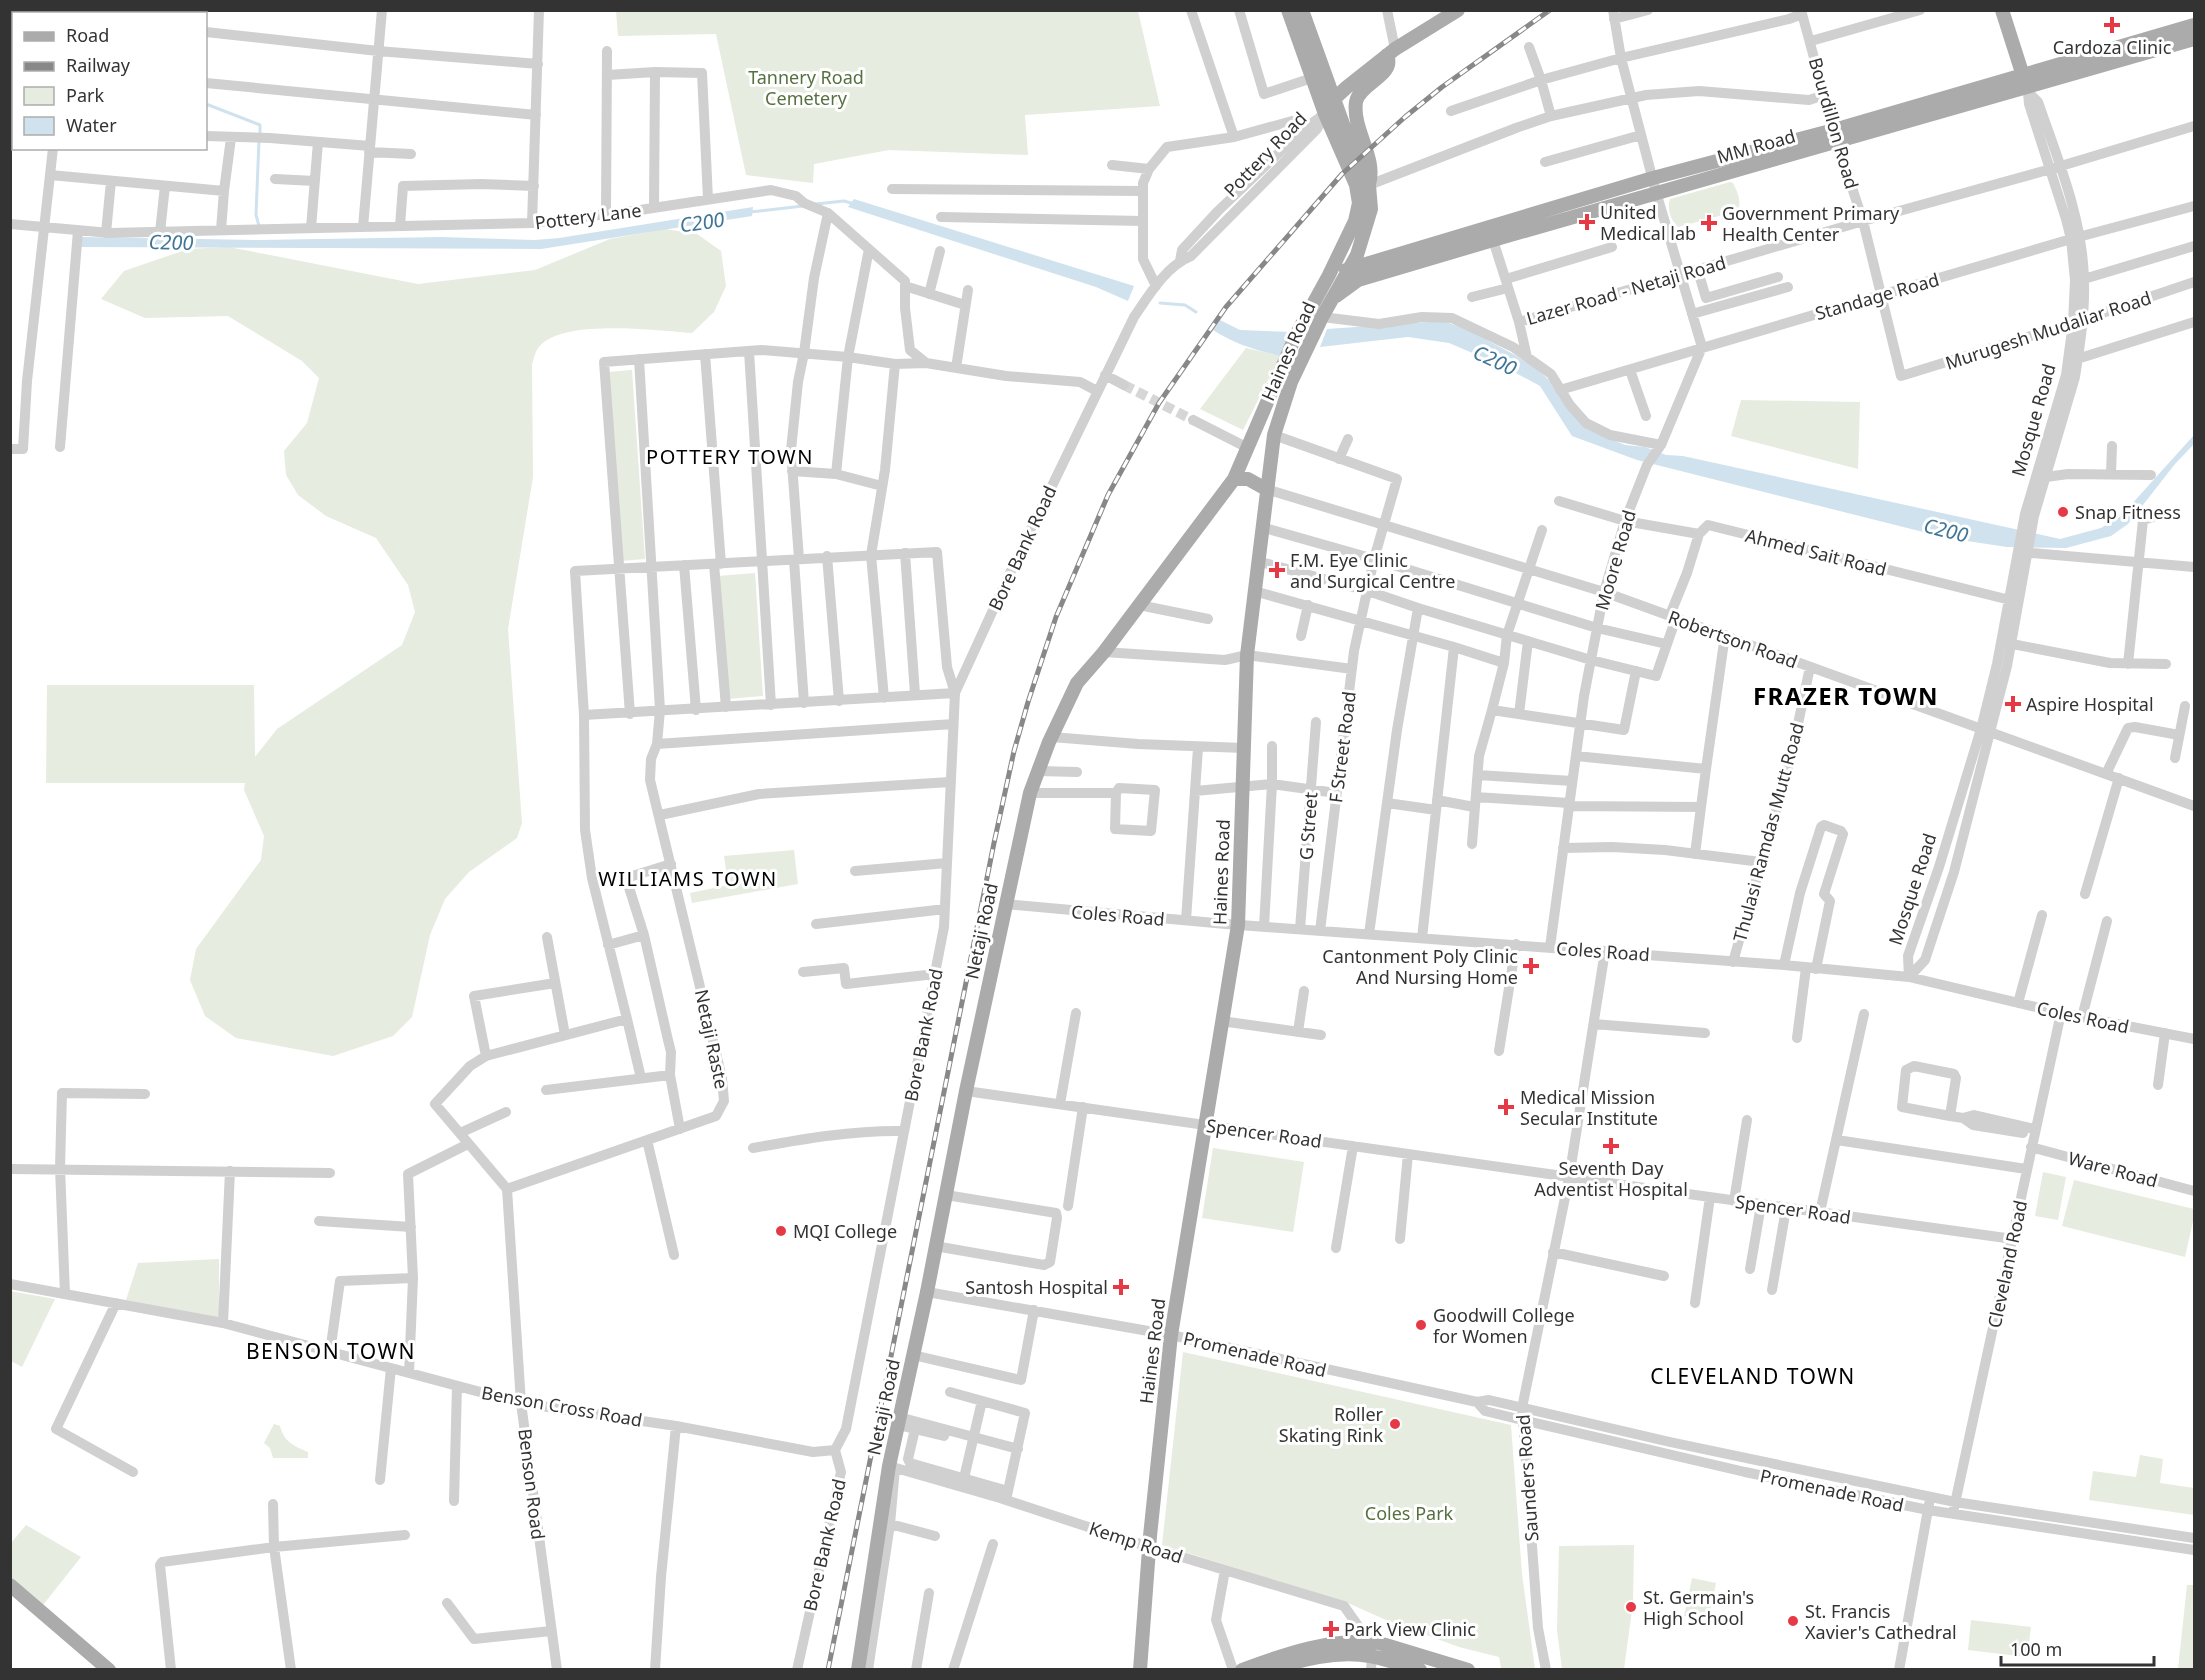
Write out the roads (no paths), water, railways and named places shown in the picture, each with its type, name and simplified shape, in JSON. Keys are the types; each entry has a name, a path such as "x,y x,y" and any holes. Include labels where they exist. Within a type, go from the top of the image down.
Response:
{"main road":[{"path":"1288,10 1325,114 1353,176 1359,203 1355,221 1329,275"},
{"name":"Haines Road","path":"1140,1670 1149,1547 1171,1335 1238,925 1247,655 1274,435 1291,382 1322,317 1357,255 1371,209 1369,185 1351,146 1302,10"},
{"path":"1325,114 1335,98 1391,52 1458,10"},
{"name":"Mosque Road","path":"2002,10 2026,85"},
{"name":"MM Road","path":"2026,85 2194,25"},
{"name":"MM Road","path":"1329,275 1653,178 1835,136 2194,39"},
{"path":"1369,185 1371,170 1356,103 1361,92 1388,68 1391,52"},
{"name":"MM Road","path":"1332,299 1358,280 1656,192 1835,136"},
{"name":"Netaji Road","path":"858,1670 898,1421 927,1292 966,1090 1030,793 1077,683 1104,652 1234,479 1294,340 1329,275"},
{"path":"1234,479 1248,479 1266,489"},
{"path":"10,1586 109,1670"},
{"path":"1242,1670 1301,1650 1365,1641 1380,1643 1468,1670"},
{"path":"1268,1670 1303,1660 1329,1656 1420,1670"}],"street":[{"path":"363,227 382,10"},
{"path":"532,223 539,10"},
{"path":"1191,10 1234,137"},
{"path":"1239,10 1264,94 1312,78"},
{"path":"1387,10 1391,52"},
{"path":"1648,10 1614,15 1621,58 1656,192 1702,347"},
{"path":"1811,41 1920,10"},
{"path":"1451,111 1541,80 1621,58 1789,19 1802,12"},
{"name":"Bourdillon Road","path":"1802,12 1835,136 1863,221 1900,376"},
{"path":"207,32 378,51 538,63"},
{"path":"1528,47 1541,80 1551,116"},
{"path":"606,214 607,51"},
{"path":"607,75 655,72 702,73 708,200"},
{"path":"654,208 655,72"},
{"path":"207,83 536,114"},
{"name":"Mosque Road","path":"2006,643 2010,600 2024,546 2076,377 2073,361 2084,279 2055,168 2029,104 2026,85"},
{"path":"1369,185 1551,116 1646,95 1699,91 1809,100 1825,95"},
{"name":"Pottery Road","path":"1180,261 1182,250 1218,212 1304,129 1325,114"},
{"name":"Pottery Road","path":"1084,417 1134,317 1150,294 1180,261 1191,256 1317,129 1325,114"},
{"path":"1150,294 1143,259 1143,183 1149,169 1167,147 1234,137 1292,121 1304,129"},
{"name":"Lazer Road - Netaji Road","path":"1493,240 1520,322 2194,126"},
{"path":"1545,162 1641,135"},
{"path":"207,136 318,142 411,154"},
{"path":"221,230 231,138"},
{"path":"311,228 318,142"},
{"path":"10,449 22,449 27,381 53,150"},
{"path":"1112,165 1149,169"},
{"path":"50,175 224,191"},
{"path":"274,178 315,181"},
{"path":"106,233 111,181"},
{"path":"400,226 403,186 471,184 534,186"},
{"path":"160,232 165,186"},
{"path":"892,189 1143,191"},
{"name":"Pottery Lane","path":"10,224 106,233 532,223 654,208 771,190 828,213 905,281 905,286"},
{"name":"Standage Road","path":"1560,390 2075,238 2194,206"},
{"path":"804,703 791,450 798,382 814,278 828,213"},
{"path":"941,217 1143,221"},
{"path":"60,447 78,231"},
{"name":"Mosque Road","path":"2075,238 2078,321"},
{"path":"2084,279 2194,246"},
{"path":"1472,297 1612,247"},
{"path":"836,474 848,357 869,249"},
{"path":"929,294 940,251"},
{"path":"1698,271 1706,298 1778,277"},
{"name":"Murugesh Mudaliar Road","path":"1900,376 2078,321 2194,282"},
{"path":"926,363 910,350 905,286 965,306"},
{"path":"1692,314 1788,287"},
{"path":"956,368 968,290"},
{"path":"1322,317 1378,324 1422,318 1452,318 1505,343 1551,374 1560,390 1586,423 1610,435 1661,444"},
{"path":"1520,322 1527,357"},
{"path":"2073,361 2194,322"},
{"name":"Moore Road","path":"1550,947 1580,724 1604,592 1625,521 1647,465 1661,444 1702,347"},
{"path":"749,351 771,705"},
{"path":"630,714 604,362 749,351 804,353 895,364 926,363 1006,376 1080,382 1097,391"},
{"path":"705,354 726,707"},
{"name":"Netaji Raste","path":"507,1189 716,1116 724,1101 722,1078 708,1013 650,780 651,759 657,744 660,710 639,359"},
{"name":"Mosque Road","path":"1910,977 1925,960 1954,872 2006,643 2024,546 2025,514 2066,375 2073,361"},
{"path":"884,698 871,555 882,486 895,364"},
{"path":"1630,370 1646,416"},
{"path":"1105,375 1124,384"},
{"name":"Bore Bank Road","path":"797,1670 841,1472 835,1450 846,1429 944,927 952,724 956,693 1084,417"},
{"path":"1192,420 1248,448"},
{"path":"1274,435 1397,478 1374,559 1352,669"},
{"path":"1339,459 1348,439"},
{"path":"2111,474 2112,446"},
{"path":"792,471 836,474 882,486"},
{"path":"2046,477 2068,474 2151,475"},
{"name":"Robertson Road","path":"1266,489 1604,592 2194,806"},
{"name":"Ahmed Sait Road","path":"1559,501 1625,521 1699,534 1708,525 2010,600"},
{"path":"2128,664 2143,520 2153,517"},
{"path":"1261,527 1374,559 1597,628 1666,644"},
{"path":"1472,844 1479,756 1504,663 1507,635 1542,530"},
{"path":"1257,561 1368,591 1591,660 1656,676 1699,534"},
{"path":"2024,546 2194,567"},
{"path":"584,715 956,693 947,667 937,552 826,556 575,571 584,715 585,830 592,878 641,1078"},
{"path":"905,554 915,694"},
{"path":"826,556 839,701"},
{"path":"684,566 696,710"},
{"path":"1254,591 1504,663"},
{"path":"1139,605 1208,619"},
{"path":"1301,636 1308,605"},
{"path":"1369,934 1418,608"},
{"path":"1695,854 1725,635"},
{"path":"1519,714 1528,641"},
{"path":"2006,643 2110,663 2166,664"},
{"path":"1422,938 1454,647"},
{"name":"F Street Road","path":"1104,652 1225,660 1247,655 1352,669 1320,931"},
{"name":"Thulasi Ramdas Mutt Road","path":"1733,962 1791,757 1810,667"},
{"path":"1492,710 1624,730 1636,671"},
{"path":"2175,758 2185,706"},
{"name":"G Street","path":"1300,929 1316,722"},
{"path":"657,744 952,724"},
{"path":"2106,774 2128,728 2135,727 2179,735"},
{"name":"Mosque Road","path":"1910,977 1908,956 1986,731"},
{"path":"1052,737 1198,748 1244,748"},
{"path":"1264,927 1272,746"},
{"path":"1186,920 1198,748"},
{"path":"1576,756 1706,769"},
{"path":"1038,771 1077,772"},
{"path":"1478,775 1572,781"},
{"path":"2085,894 2119,778"},
{"path":"660,815 759,794 950,782"},
{"path":"1195,791 1272,784 1336,794"},
{"path":"1119,788 1155,790 1151,831 1115,829 1116,793 1119,788"},
{"path":"1030,793 1116,793"},
{"path":"1387,803 1436,805 1475,802 1701,807"},
{"path":"1784,965 1800,893 1821,827 1824,825 1841,831 1843,834 1824,894 1830,901 1811,969 1797,1038"},
{"path":"1563,848 1665,850 1761,862"},
{"path":"855,871 947,863"},
{"path":"671,864 626,878 644,935 671,1052 670,1075 680,1129"},
{"name":"Coles Road","path":"1005,904 1238,925 1605,951 1910,977 2061,1013 2194,1039"},
{"path":"816,924 945,909"},
{"path":"2018,1003 2042,915"},
{"path":"2082,1017 2107,921"},
{"path":"608,945 644,935"},
{"path":"547,937 565,1035"},
{"path":"1499,1051 1516,945"},
{"name":"Saunders Road","path":"1546,1670 1538,1628 1522,1408 1568,1177 1605,951"},
{"path":"803,972 844,968 846,984 935,974"},
{"path":"486,1056 474,996 555,983"},
{"path":"1298,1032 1304,991"},
{"path":"1060,1104 1076,1013"},
{"name":"Cleveland Road","path":"1953,1515 2061,1013"},
{"path":"1820,1212 1864,1014"},
{"path":"507,1189 435,1104 471,1066 486,1056 627,1018"},
{"path":"1221,1021 1321,1035"},
{"path":"1594,1024 1705,1033"},
{"path":"2158,1085 2165,1033"},
{"path":"1950,1116 1956,1078 1954,1074 1914,1066 1908,1067 1902,1107 1950,1116 1963,1118 1972,1125 2035,1132"},
{"path":"546,1090 670,1075"},
{"name":"Spencer Road","path":"966,1090 1786,1209 2013,1239"},
{"path":"64,1294 60,1168 62,1093 145,1094"},
{"path":"1068,1206 1083,1107"},
{"path":"460,1133 506,1112"},
{"path":"1734,1201 1747,1120"},
{"path":"753,1148 803,1138 872,1130 904,1131"},
{"path":"647,1140 674,1255"},
{"path":"1837,1140 2026,1169"},
{"path":"410,1373 413,1278 408,1174 468,1144"},
{"path":"1336,1248 1353,1146"},
{"name":"Ware Road","path":"2031,1147 2194,1191"},
{"path":"1400,1239 1408,1154"},
{"path":"10,1169 330,1173"},
{"path":"223,1323 230,1171"},
{"name":"Benson Road","path":"507,1189 521,1402 556,1670"},
{"path":"935,1246 1044,1266 1050,1262 1056,1213 946,1195"},
{"path":"1695,1303 1710,1197"},
{"path":"1750,1269 1761,1205"},
{"path":"1772,1290 1786,1209"},
{"path":"319,1221 411,1227"},
{"path":"1553,1252 1664,1276"},
{"path":"330,1352 340,1281 413,1278"},
{"name":"Benson Cross Road","path":"10,1284 223,1323 521,1402 676,1426 813,1452 835,1450"},
{"name":"Promenade Road","path":"927,1292 1171,1335 1477,1402 1489,1400 1654,1444 1745,1472 1928,1510 2194,1550"},
{"path":"116,1303 56,1429 133,1472"},
{"path":"913,1355 1021,1380 1034,1310"},
{"path":"380,1480 391,1368"},
{"path":"454,1502 457,1386"},
{"path":"915,1429 909,1461 912,1464 964,1478 1007,1496 1025,1413 950,1392"},
{"path":"964,1478 982,1401"},
{"name":"Promenade Road","path":"1477,1402 1485,1411 1522,1420 1748,1458 1955,1502 2194,1538"},
{"path":"898,1421 915,1429 973,1440"},
{"path":"898,1421 1018,1451"},
{"path":"655,1670 661,1577 676,1426"},
{"path":"1745,1472 1748,1458"},
{"path":"868,1670 890,1524 892,1467"},
{"name":"Kemp Road","path":"892,1467 1007,1496 1149,1547 1344,1606 1363,1633 1365,1641"},
{"path":"1899,1670 1930,1496"},
{"path":"273,1504 274,1547 291,1670"},
{"path":"890,1524 935,1536"},
{"path":"171,1670 160,1563 274,1547 405,1535"},
{"path":"953,1670 993,1544"},
{"path":"1225,1570 1216,1620 1233,1670"},
{"path":"916,1670 929,1593"},
{"path":"447,1603 474,1639 551,1631"}],"water":[{"path":"854,199 1134,286 1128,301 1096,287 848,207"},
{"path":"753,207 752,216 541,249 81,247 82,237 259,240 442,237 535,240"},
{"path":"1220,320 1240,330 1293,332 1280,356 1245,346 1213,330"},
{"path":"1443,321 1464,328 1537,369 1594,432 1625,445 1645,447 1666,455 1683,456 2060,539 2101,528 2121,516 2194,435 2194,444 2175,464 2128,524 2111,536 2066,548 2007,547 1947,538 1637,460 1572,436 1540,386 1503,366 1449,343 1408,337 1320,347 1327,329"}],"waterway":[{"name":"C200","path":"207,104 260,125 260,134"},
{"name":"C200","path":"259,140 256,215 259,226"},
{"name":"C200","path":"816,204 844,201 854,204"},
{"name":"C200","path":"750,212 803,206"},
{"name":"C200","path":"1160,303 1185,305 1196,312"}],"tunnel":[{"path":"1124,385 1193,420"}],"railway":[{"path":"828,1670 1014,751 1056,617 1108,495 1159,403 1226,307 1342,174 1442,87 1550,10"}],"place":[{"name":"Cardoza Clinic","path":"2112,25"},
{"name":"United Medical lab","path":"1587,222"},
{"name":"Government Primary Health Center","path":"1709,223"},
{"name":"Snap Fitness","path":"2063,512"},
{"name":"F.M. Eye Clinic and Surgical Centre","path":"1277,570"},
{"name":"Aspire Hospital","path":"2013,704"},
{"name":"Cantonment Poly Clinic And Nursing Home","path":"1531,966"},
{"name":"Medical Mission Secular Institute","path":"1506,1107"},
{"name":"Seventh Day Adventist Hospital","path":"1611,1146"},
{"name":"MQI College","path":"781,1231"},
{"name":"Santosh Hospital","path":"1121,1287"},
{"name":"Goodwill College for Women","path":"1421,1325"},
{"name":"Roller Skating Rink","path":"1395,1424"},
{"name":"St. Germain's High School","path":"1631,1607"},
{"name":"St. Francis Xavier's Cathedral","path":"1793,1621"},
{"name":"Park View Clinic","path":"1331,1629"}],"district":[{"name":"POTTERY TOWN","path":"730,456"},
{"name":"FRAZER TOWN","path":"1846,695"},
{"name":"WILLIAMS TOWN","path":"688,878"},
{"name":"BENSON TOWN","path":"331,1351"},
{"name":"CLEVELAND TOWN","path":"1753,1376"}],"park label":[{"name":"Tannery Road Cemetery","path":"806,88"},
{"name":"Coles Park","path":"1409,1513"}]}
